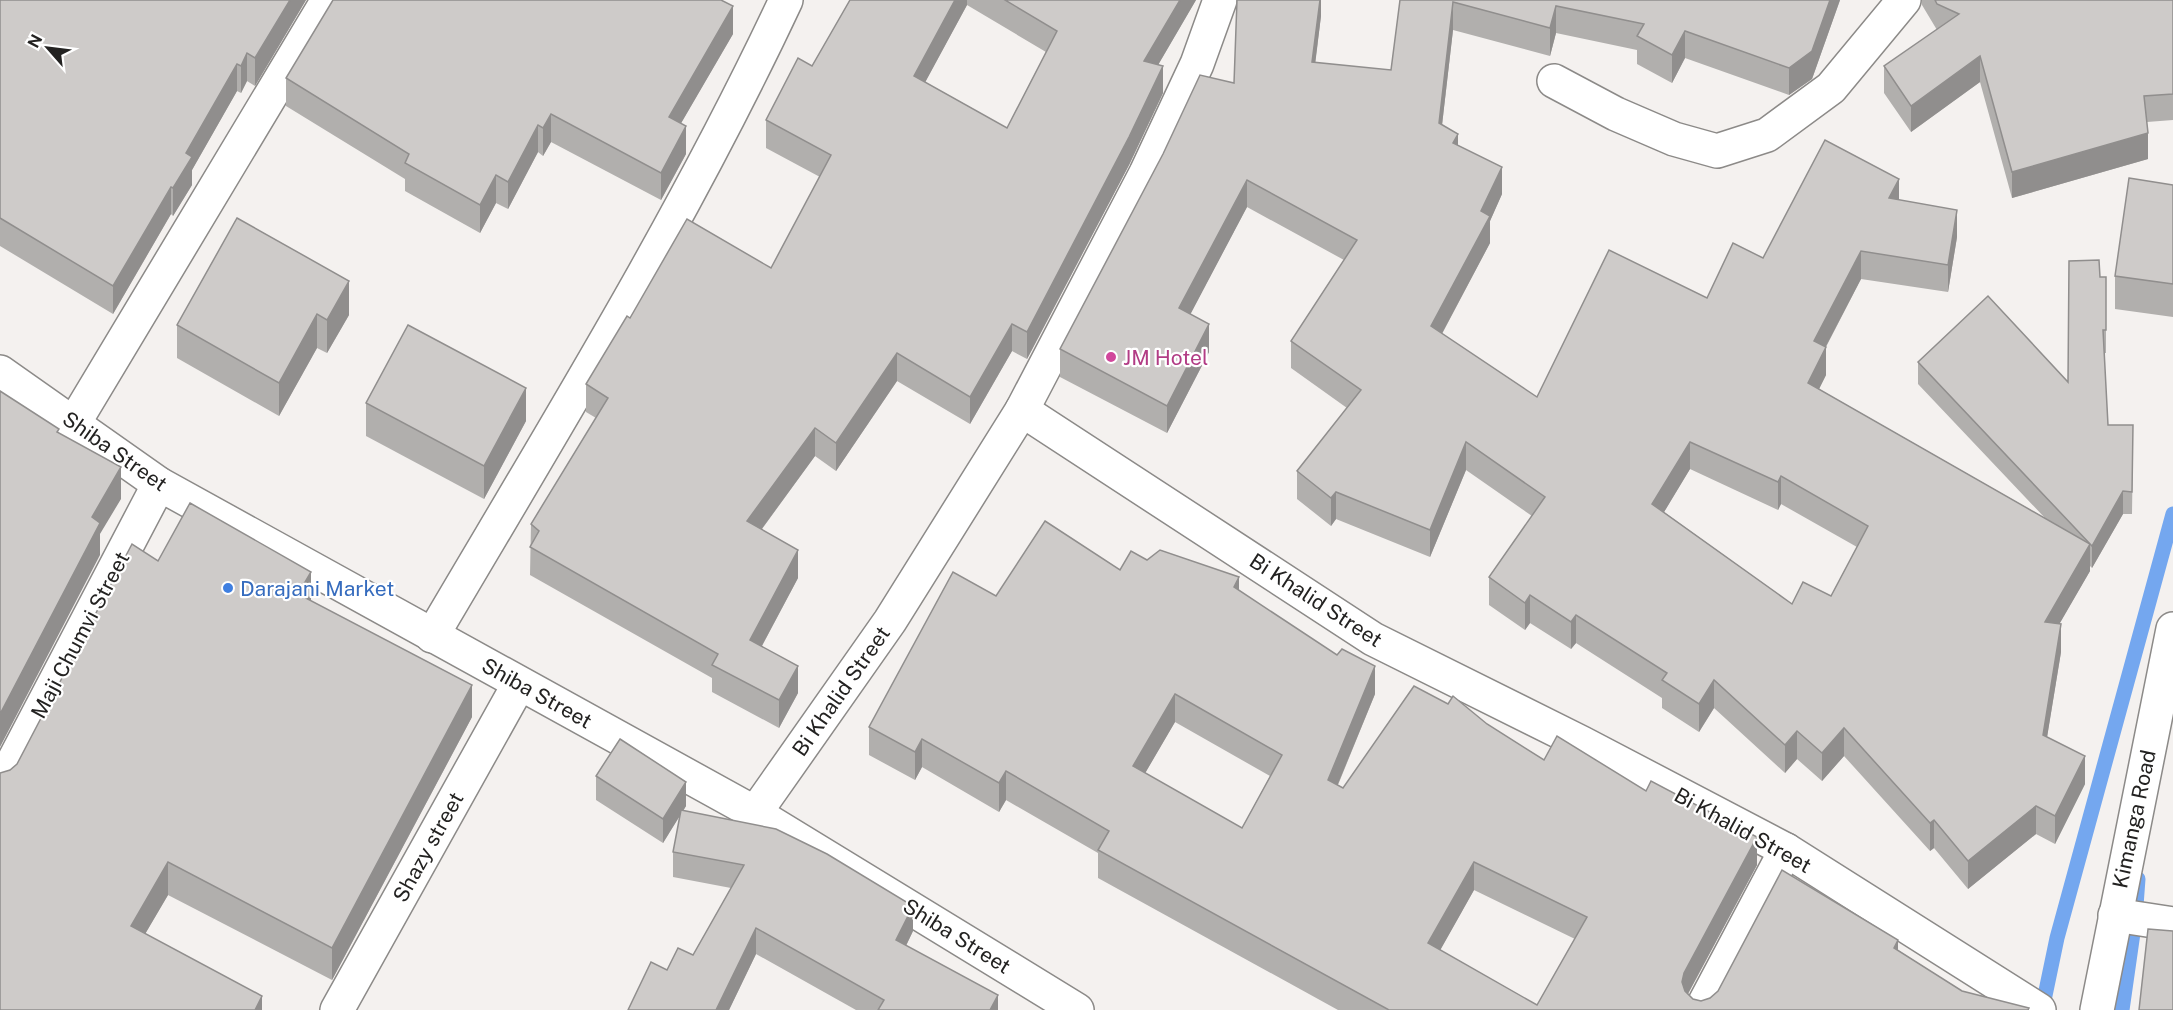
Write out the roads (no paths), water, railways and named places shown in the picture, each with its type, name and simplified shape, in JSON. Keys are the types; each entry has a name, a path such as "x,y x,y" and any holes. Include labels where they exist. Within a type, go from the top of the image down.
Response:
{"street":[{"path":"74,423 328,0"},
{"path":"432,636 608,339 746,86 786,0"},
{"path":"1022,410 1146,173 1197,64 1220,0"},
{"path":"1554,81 1616,114 1674,139 1717,151 1767,135 1831,88 1904,0"},
{"name":"Shiba Street","path":"0,372 159,484 755,813 1077,1010"},
{"name":"Bi Khalid Street","path":"755,813 890,621 1022,410 1373,639 1582,743 1786,850 2039,1010"},
{"name":"Maji Chumvi Street","path":"0,787 159,484"},
{"name":"Kimanga Road","path":"2097,1010 2173,629"},
{"name":"Shazy street","path":"337,1010 519,684"},
{"path":"1701,1010 1786,850"},
{"path":"2115,915 2173,924"}],"waterway":[{"path":"2042,1010 2057,938 2173,514"},
{"path":"2122,1010 2135,919 2138,879"}],"place":[{"name":"JM Hotel","path":"1111,357"},
{"name":"Darajani Market","path":"228,588"}]}
